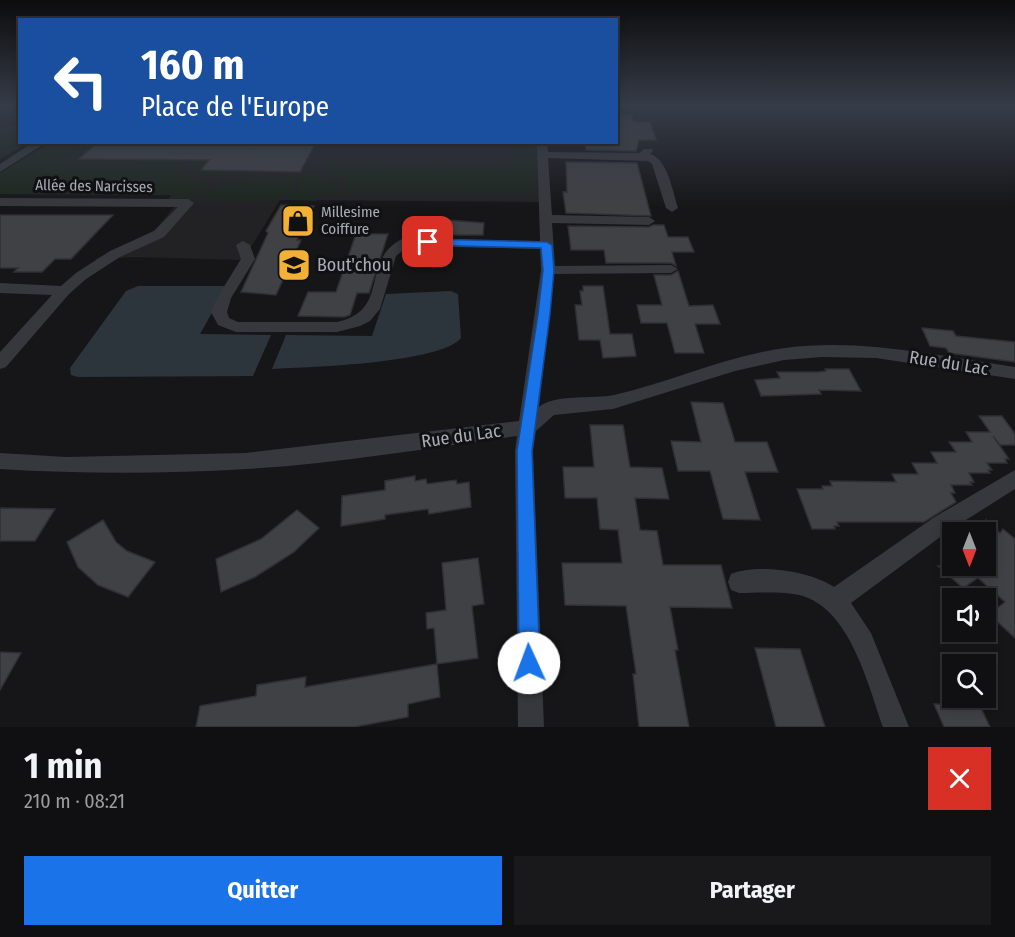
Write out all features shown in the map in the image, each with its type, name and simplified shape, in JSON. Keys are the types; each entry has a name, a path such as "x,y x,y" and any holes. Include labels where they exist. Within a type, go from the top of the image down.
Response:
{"street":[{"path":"0,169 39,144"},
{"path":"531,727 524,451 548,270 542,149 645,153 657,163 672,208"},
{"name":"Allée des Narcisses","path":"0,202 188,203 159,234 104,261 64,291"},
{"path":"546,219 649,221"},
{"path":"243,245 248,259 224,298 219,312 223,321 236,327 338,327 352,324 366,317 374,307 390,254 396,245 407,242 547,245"},
{"path":"548,270 671,269"},
{"path":"0,288 64,291"},
{"path":"0,363 64,291"},
{"name":"Rue du Lac","path":"0,461 66,465 246,460 361,449 528,427 549,408 613,402 735,365 784,354 822,351 876,352 1015,373"},
{"path":"834,601 940,525 1015,479"},
{"path":"739,582 800,584 834,601 851,621 864,644 896,727"}],"shaded area":[{"path":"0,140 18,140 18,144 25,144 0,159"},
{"path":"47,144 82,144 67,157 67,162 72,165 176,168 189,177 209,181 197,193 167,201 171,195 0,194 0,173"},
{"path":"58,144 541,144 545,202 280,200 243,260 134,257 94,260 155,230 184,195 0,194 0,178"},
{"path":"90,144 97,144 85,158 209,160 201,170 261,171 250,174 200,175 193,174 187,166 180,164 77,161 75,156"},
{"path":"523,144 536,144 535,192 357,190 351,194 328,168 332,160 338,160 336,165 369,166 371,161 376,161 374,166 439,167 440,162 445,162 445,167 509,167 510,161 523,161"},
{"path":"323,173 344,194 319,194 316,201 284,199 299,189 305,175"},
{"path":"265,176 289,178 301,176 298,184 291,191 275,200 247,202 198,199 201,195 232,182"},
{"path":"138,286 227,286 200,334 271,335 253,376 78,377 71,375 70,368 126,291"},
{"path":"451,291 458,294 461,338 449,346 429,353 374,362 272,369 286,335 372,336 386,294"}],"building":[{"path":"618,140 656,140 639,140 636,151 586,150 585,144 618,144"},
{"path":"96,144 315,144 300,172 201,170 209,160 79,159"},
{"path":"566,162 637,163 651,216 566,213 563,192 567,192"},
{"path":"281,205 314,206 297,240 301,240 276,295 241,292 268,233 266,231"},
{"path":"0,215 113,215 71,259 55,259 42,272 14,272 18,268 0,268"},
{"path":"435,219 484,223 483,235 432,235"},
{"path":"664,225 668,237 688,237 694,252 672,252 676,266 671,263 606,263 604,250 571,250 568,226 649,227"},
{"path":"356,234 388,234 369,293 357,293 350,315 344,317 298,316 308,292 336,292"},
{"path":"678,271 689,306 713,305 720,324 695,324 704,353 675,353 667,323 641,323 637,305 662,305 654,275 671,275"},
{"path":"583,286 603,286 610,334 632,334 636,356 603,358 600,340 579,340 575,305 582,305 580,291 583,291"},
{"path":"922,328 953,331 956,336 1015,342 1015,362 949,353 946,348 930,346"},
{"path":"825,369 849,369 861,391 819,390 821,394 761,396 755,380 780,378 777,372 818,372 826,371"},
{"path":"691,402 723,403 735,442 767,442 778,472 745,472 760,520 723,519 710,471 678,471 671,441 701,442"},
{"path":"979,416 1002,416 1015,434 1015,445 1000,445 993,436 1009,459 1005,459 1007,463 987,463 992,470 988,470 990,473 969,473 974,482 970,482 972,485 951,485 955,493 951,493 956,502 924,522 837,522 839,526 834,526 835,529 812,529 797,489 823,489 822,486 832,486 830,481 896,482 892,474 918,474 912,463 937,463 931,452 956,452 949,442 972,442 966,432 990,432"},
{"path":"590,425 623,425 630,467 662,468 669,499 635,498 640,530 657,531 663,565 721,565 732,608 670,607 689,727 639,727 633,674 636,674 626,606 565,605 562,563 622,563 618,530 600,529 597,498 565,498 563,467 594,467"},
{"path":"415,476 415,481 426,479 427,484 456,480 457,484 469,482 471,507 429,514 428,509 385,515 385,519 341,526 342,496 385,490 385,481"},
{"path":"0,508 55,509 35,541 0,541"},
{"path":"297,510 319,528 294,552 255,577 221,592 216,559 261,539"},
{"path":"103,520 116,542 127,551 155,562 128,597 98,585 78,567 67,542"},
{"path":"996,529 1000,533 1003,529 1015,539 1015,638 996,620 996,609 1005,602 996,594 996,588 989,588 978,578 963,588 949,576 996,576"},
{"path":"478,558 484,604 472,606 478,658 437,664 434,628 427,629 426,613 446,610 442,563"},
{"path":"755,648 800,649 825,727 776,727"},
{"path":"0,652 21,653 0,690"},
{"path":"437,664 440,697 408,704 408,717 354,727 196,727 200,706 256,696 257,685 306,677 305,687"},
{"path":"934,704 942,704 942,708 981,708 990,727 944,727"}],"place":[{"name":"Millesime Coiffure","path":"298,221"},
{"name":"Bout'chou","path":"294,265"}],"route":[{"path":"428,242 547,245 548,270 544,314 524,451 529,663"}]}
